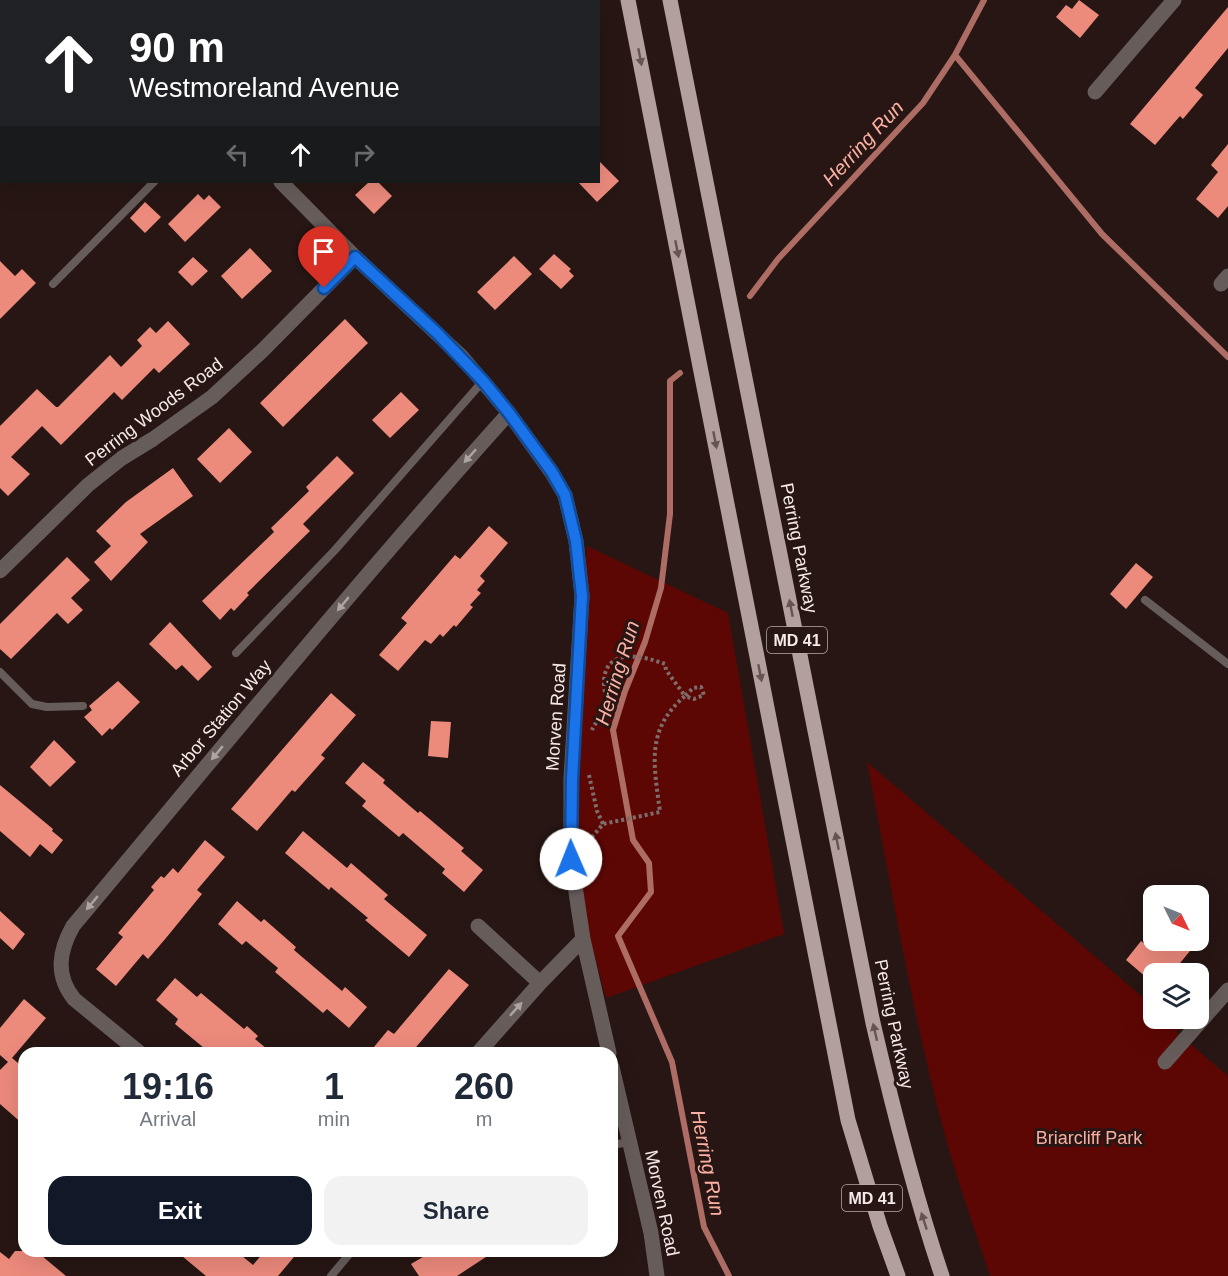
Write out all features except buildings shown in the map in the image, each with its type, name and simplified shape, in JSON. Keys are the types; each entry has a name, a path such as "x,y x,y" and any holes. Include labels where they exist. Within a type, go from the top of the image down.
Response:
{"main road":[{"name":"MD 41","path":"628,0 848,1120 880,1226 898,1276"},
{"name":"Perring Parkway","path":"670,0 873,1023 921,1214 942,1276"}],"street":[{"path":"1095,92 1174,0"},
{"name":"Morven Road","path":"282,183 355,257 446,341 483,381 552,472 565,495 576,541 582,596 572,779 571,852 583,939 608,1047"},
{"name":"Perring Woods Road","path":"0,571 88,485 122,458 212,397 262,351 355,257"},
{"name":"Arbor Station Way","path":"133,1047 74,999 69,992 60,961 66,938 73,926 305,649 509,413"},
{"path":"478,926 540,983"},
{"path":"483,1047 583,939"},
{"path":"1165,1062 1228,990"},
{"name":"Morven Road","path":"618,1093 651,1233 657,1276"}],"lane":[{"path":"53,284 153,183"},
{"path":"236,653 335,550 483,381"},
{"path":"1145,600 1228,664"},
{"path":"0,672 32,704 47,707 83,706"},
{"path":"618,1144 629,1142"},
{"path":"331,1276 347,1257"}],"path":[{"path":"571,852 582,851 603,824 660,812 653,758 655,740 673,707 685,696 693,688 701,687 704,695 694,699 685,696 666,670 665,664 630,656 614,659 608,667 603,685 607,701 591,733"},
{"path":"588,767 597,811 603,824"}],"green space":[{"path":"587,546 728,613 784,934 606,998 572,871 576,713"},
{"name":"Briarcliff Park","path":"867,762 1143,997 1143,1029 1178,1029 1176,1032 1228,1076 1228,1276 990,1276 943,1128 911,992"}],"waterway":[{"name":"Herring Run","path":"750,296 778,259 923,103 955,55 984,0"},
{"path":"955,55 1102,234 1228,357"},
{"name":"Herring Run","path":"680,373 670,381 670,514 661,588 645,642 625,691 613,730 633,840 649,863 651,892 618,936 672,1062 704,1227 729,1276"}],"route":[{"path":"324,288 355,257 462,357 509,413 552,472 565,495 576,541 582,596 572,779 571,859"}]}
